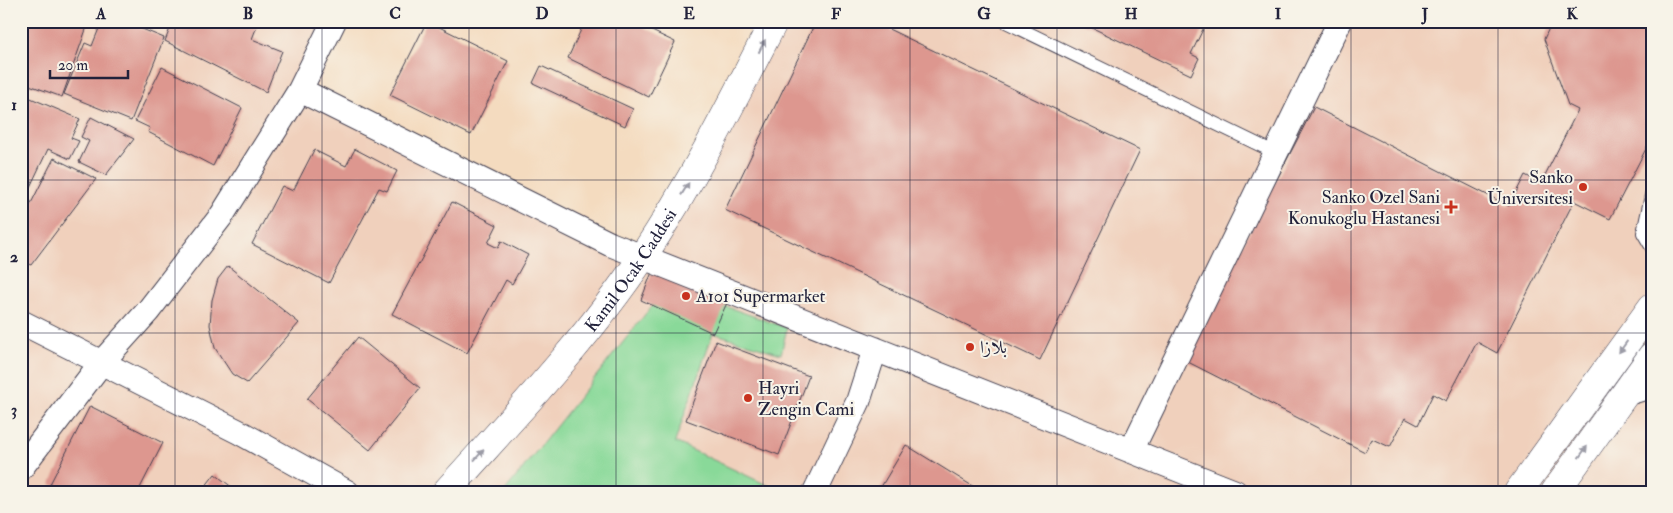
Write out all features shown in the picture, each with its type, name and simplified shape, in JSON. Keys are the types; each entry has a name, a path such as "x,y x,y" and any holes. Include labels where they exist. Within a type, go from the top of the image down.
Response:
{"street":[{"path":"21,468 102,362 148,311 222,215 300,90 334,21"},
{"name":"Kamil Ocak Caddesi","path":"446,492 538,389 609,302 642,256 701,164 774,21"},
{"path":"1131,451 1340,21"},
{"path":"300,90 610,244 1235,492"},
{"path":"1518,492 1652,308"},
{"path":"21,322 239,432 347,492"},
{"path":"815,492 858,402 876,349"},
{"path":"1559,490 1652,356"}],"lane":[{"path":"1004,21 1276,152"},
{"path":"1652,191 1643,233 1652,248"},
{"path":"1619,401 1652,392"}],"shaded area":[{"path":"21,21 346,21 309,104 647,255 768,21 1652,21 1652,492 21,492"}],"green space":[{"path":"685,292 787,328 781,354 713,333 675,442 782,492 504,492 651,307"}],"building":[{"path":"21,21 89,21 62,97 21,82"},
{"path":"102,21 123,21 164,38 131,121 64,94 85,43 92,46"},
{"path":"173,21 259,21 252,39 282,51 266,92 165,41"},
{"path":"427,21 508,61 471,135 390,95"},
{"path":"585,21 631,21 675,42 649,97 568,58"},
{"path":"816,21 872,21 1140,150 1040,360 725,210"},
{"path":"1078,21 1207,21 1191,54 1199,58 1191,75"},
{"path":"1536,21 1652,21 1652,137 1610,219 1574,201 1497,353 1477,342 1446,401 1433,394 1418,425 1405,418 1390,447 1372,439 1365,452 1184,360 1314,107 1509,206 1525,175 1541,183 1578,110 1568,105 1544,39 1549,28"},
{"path":"541,66 633,109 625,126 533,83"},
{"path":"162,67 242,108 213,166 148,132 150,128 135,121"},
{"path":"21,94 80,119 71,138 79,141 70,159 48,149 21,206"},
{"path":"91,117 134,139 106,175 79,162 89,141 81,137"},
{"path":"355,149 397,171 387,191 379,188 329,283 252,244 282,186 293,191 314,150 346,166"},
{"path":"54,158 96,179 31,265 21,260 21,223"},
{"path":"452,202 497,225 488,243 498,248 501,241 528,255 512,284 506,280 467,353 392,314"},
{"name":"A101 Supermarket","path":"656,262 732,292 713,333 641,300"},
{"path":"228,266 299,323 247,383 232,374 215,348 210,325 212,300 218,279"},
{"path":"358,337 420,388 370,450 307,399"},
{"name":"Hayri Zengin Cami","path":"716,341 809,376 779,455 686,420"},
{"path":"90,406 163,443 138,492 65,492 50,484"},
{"path":"906,445 982,492 878,492"},
{"path":"215,474 238,492 201,492"}],"place":[{"name":"Sanko Üniversitesi","path":"1583,187"},
{"name":"Sanko Ozel Sani Konukoglu Hastanesi","path":"1451,207"},
{"name":"A101 Supermarket","path":"686,296"},
{"name":"بلازا","path":"970,347"},
{"name":"Hayri Zengin Cami","path":"748,398"}]}
